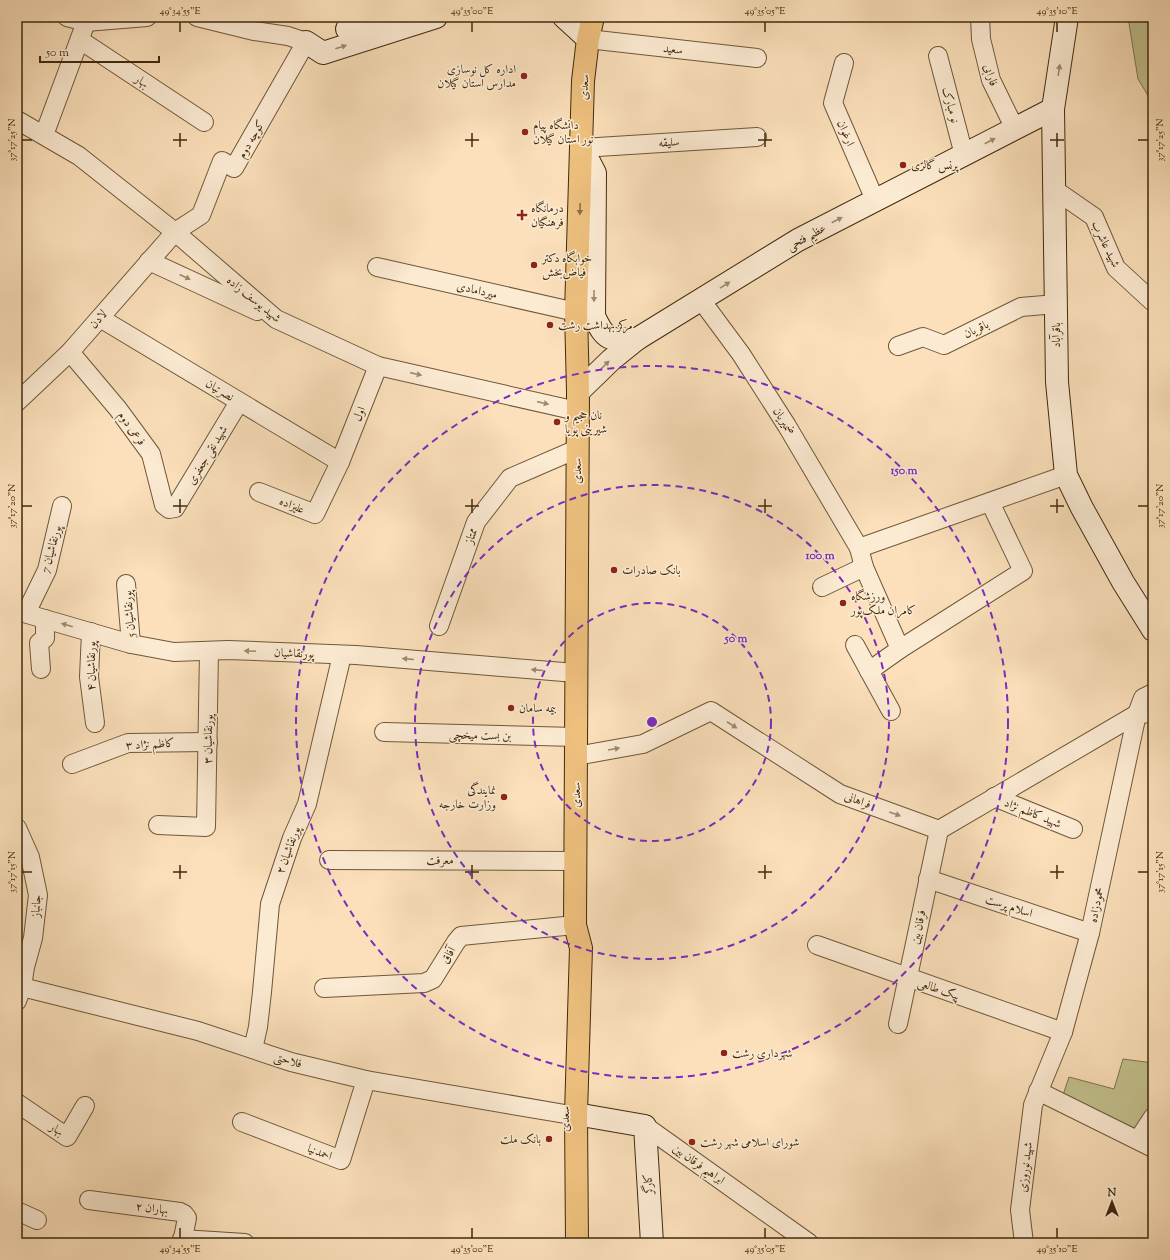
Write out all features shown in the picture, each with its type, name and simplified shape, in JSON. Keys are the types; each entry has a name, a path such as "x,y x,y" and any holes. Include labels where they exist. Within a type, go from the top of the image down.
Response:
{"main road":[{"path":"306,42 384,17"},
{"path":"306,42 323,53 436,17"},
{"path":"564,17 588,40"},
{"name":"سعدی","path":"563,1243 581,948 575,926 578,402 576,312 583,81 588,40 593,17"},
{"name":"باقرآباد","path":"1067,17 1053,109 1057,382 1066,475 1082,508 1123,582 1153,630"},
{"name":"عظیم فتحی","path":"578,402 610,360 637,339 798,240 1053,109"},
{"path":"582,148 594,173 594,316 600,330 606,336 615,340 637,339"},
{"name":"سعدی","path":"570,1114 577,1243"},
{"name":"ابراهیم فرقان بین","path":"570,1114 645,1126"},
{"name":"کارگر","path":"645,1126 652,1243"}],"street":[{"path":"67,17 86,22 148,17"},
{"path":"197,17 288,36 306,42"},
{"name":"فارابی","path":"980,17 981,40 991,80 1015,129"},
{"path":"44,135 86,22"},
{"name":"بهار","path":"80,40 204,122"},
{"name":"سعید","path":"588,40 758,58"},
{"name":"کوچه دوم","path":"175,232 201,215 222,161 234,168 306,42"},
{"name":"نو مبارک","path":"938,56 964,155"},
{"name":"ارغوان","path":"844,64 833,103 875,200"},
{"name":"شهید یوسف زاده","path":"17,120 79,156 175,232 276,319 378,366 578,402"},
{"name":"سلیقه","path":"582,148 757,137"},
{"name":"شهید عاشرب","path":"1055,190 1094,217 1116,268 1153,302"},
{"name":"لادن","path":"17,402 70,352 175,232"},
{"path":"149,261 276,319"},
{"name":"میردامادی","path":"377,267 576,312"},
{"name":"ضمیریان","path":"701,300 742,354 787,426 859,548 864,567 900,649"},
{"name":"باقریان","path":"898,346 923,337 944,345 1021,308 1056,304"},
{"name":"نصرتیان","path":"100,318 340,462"},
{"name":"فرعی دوم","path":"70,352 118,410 151,454 164,505 169,509 175,508"},
{"name":"اول","path":"340,462 378,366"},
{"name":"شهید نقی جعفری","path":"175,508 239,402"},
{"name":"ممتاز","path":"439,626 476,522 510,478 577,449"},
{"name":"علیزاده","path":"259,492 315,514 340,462"},
{"path":"859,548 1066,475"},
{"path":"869,671 900,649 1023,571 990,502"},
{"name":"پورنقاشیان 7","path":"21,612 47,570 62,506"},
{"path":"822,587 864,567"},
{"name":"پورنقاشیان 5","path":"126,584 131,644"},
{"name":"پورنقاشیان","path":"21,612 131,644 174,652 228,650 342,655 576,673"},
{"path":"41,669 39,643 45,638 45,619"},
{"name":"پورنقاشیان ۴","path":"91,632 89,677 95,723"},
{"path":"855,644 891,712"},
{"name":"پورنقاشیان ۳","path":"158,824 206,827 209,651"},
{"name":"پورنقاشیان ۲","path":"253,1049 258,1027 270,904 292,838 307,804 342,655"},
{"path":"939,830 994,797 1145,713 1143,698 1153,693"},
{"name":"فراهانی","path":"576,746 643,744 710,712 840,794 939,830"},
{"name":"محمودزاده","path":"1038,1092 1063,1032 1090,933 1145,713"},
{"name":"بن بست میخچی","path":"384,732 576,746"},
{"name":"کاظم نژاد ۳","path":"72,764 128,743 208,742"},
{"name":"شهید کاظم نژاد","path":"994,797 1073,829"},
{"name":"جانباز","path":"17,828 30,857 38,895 33,938 19,991"},
{"name":"فرقان بین","path":"898,1024 939,830"},
{"name":"معرفت","path":"329,860 575,861"},
{"name":"اسلام پرست","path":"928,879 1090,933"},
{"name":"آفاق","path":"324,988 424,983 434,979 456,942 462,936 575,926"},
{"name":"پیک طالعی","path":"817,945 1063,1032"},
{"name":"فلاحتی","path":"19,991 198,1031 291,1062 366,1080 570,1114"},
{"name":"احمدنیا","path":"242,1122 341,1160 366,1080"},
{"path":"1038,1092 1146,1144 1153,1117"},
{"name":"شهید نوروزی","path":"1024,1243 1020,1210 1033,1105 1038,1092"},
{"name":"بهار","path":"17,1103 67,1136 85,1106"},
{"name":"ابراهیم فرقان بین","path":"645,1126 809,1243"},
{"name":"بهاران ۲","path":"89,1200 180,1212 187,1218 182,1241"},
{"path":"17,1211 37,1220"},
{"path":"182,1241 246,1243"}],"shaded area":[{"path":"1128,17 1153,17 1153,104 1138,79"},
{"path":"1123,1059 1153,1063 1153,1137 1063,1095 1069,1077 1114,1089"}],"place":[{"name":"اداره کل نوسازی مدارس استان گیلان","path":"524,76"},
{"name":"دانشگاه پیام نور استان گیلان","path":"525,132"},
{"name":"پرنس گالری","path":"903,165"},
{"name":"درمانگاه فرهنگیان","path":"522,215"},
{"name":"خوابگاه دکتر فیاض‌بخش","path":"534,265"},
{"name":"مرکز بهداشت رشت","path":"550,325"},
{"name":"نان حجیم و شیرینی پویا","path":"557,422"},
{"name":"بانک صادرات","path":"614,570"},
{"name":"ورزشگاه کامران ملک‌پور","path":"843,603"},
{"name":"بیمه سامان","path":"511,708"},
{"name":"نمایندگی وزارت خارجه","path":"504,797"},
{"name":"شهرداری رشت","path":"724,1053"},
{"name":"بانک ملت","path":"549,1139"},
{"name":"شورای اسلامی شهر رشت","path":"692,1142"}]}
